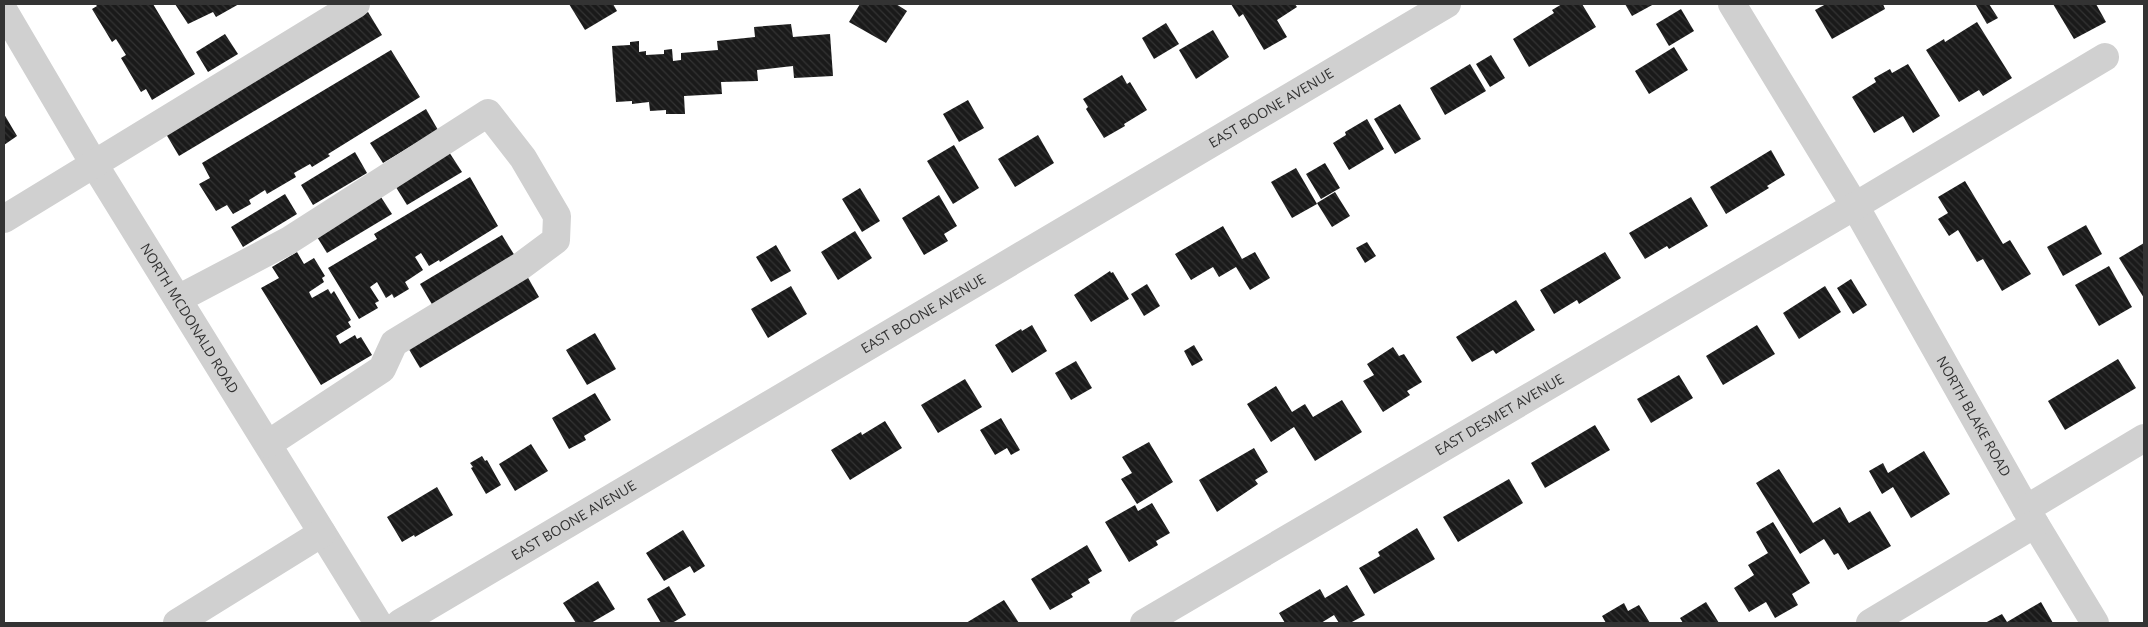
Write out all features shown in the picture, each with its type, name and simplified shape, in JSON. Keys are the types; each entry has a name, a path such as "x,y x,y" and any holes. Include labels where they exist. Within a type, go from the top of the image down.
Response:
{"street":[{"path":"4,219 356,4"},
{"name":"EAST BOONE AVENUE","path":"400,623 1447,4"},
{"name":"NORTH BLAKE ROAD","path":"1732,4 1855,206 2031,517 2094,623"},
{"name":"NORTH MCDONALD ROAD","path":"4,11 94,164 378,623"},
{"path":"1855,206 2105,57"},
{"path":"178,300 288,240 488,113 523,158 557,216 556,240 521,266 394,343 382,369 268,444"},
{"name":"EAST DESMET AVENUE","path":"1144,623 1855,206"},
{"path":"1870,623 2031,517 2144,438"},
{"path":"177,623 322,534"}],"building":[{"path":"95,4 153,4 195,74 152,100 146,89 141,92 121,58 126,55 116,39 112,42 92,9 97,6"},
{"path":"175,4 239,4 216,17 213,12 188,24"},
{"path":"569,4 613,4 617,11 585,30"},
{"path":"860,4 896,4 907,11 886,43 849,22"},
{"path":"1231,4 1295,4 1297,7 1277,20 1287,37 1264,50 1243,14 1239,17"},
{"path":"1562,4 1582,4 1596,27 1529,67 1513,39 1554,13 1552,10"},
{"path":"1625,4 1654,4 1632,16"},
{"path":"1826,4 1883,4 1885,9 1832,39 1815,10"},
{"path":"1989,4 1998,18 1987,24 1976,5"},
{"path":"2053,4 2096,4 2106,22 2074,39"},
{"path":"1681,9 1694,31 1669,46 1656,24"},
{"path":"368,12 382,35 179,156 166,134"},
{"path":"1977,22 2012,78 1983,96 1979,90 1959,102 1926,50 1944,39 1945,42"},
{"path":"1166,23 1179,44 1154,59 1142,38"},
{"path":"791,24 793,37 830,34 833,76 794,78 793,66 757,70 758,81 721,82 722,94 684,96 685,114 666,114 666,110 650,111 649,102 632,104 632,101 616,102 612,46 630,45 630,42 639,41 639,52 646,51 646,55 664,54 664,50 672,49 673,61 681,60 681,53 718,50 717,41 755,37 754,27"},
{"path":"1213,30 1229,57 1196,79 1179,50"},
{"path":"225,34 238,54 208,72 196,52"},
{"path":"1674,47 1688,70 1649,94 1635,71"},
{"path":"391,50 420,97 328,154 330,156 312,167 310,164 294,173 296,177 267,194 265,190 249,200 251,204 233,214 227,205 216,211 199,184 210,178 202,163"},
{"path":"1491,55 1505,78 1490,87 1476,64"},
{"path":"1470,64 1486,91 1445,115 1430,88"},
{"path":"1908,64 1940,116 1913,133 1903,116 1874,133 1852,97 1876,82 1874,78 1890,69 1892,73"},
{"path":"1122,75 1127,84 1130,82 1147,110 1104,138 1086,109 1088,107 1083,99"},
{"path":"968,100 984,128 959,142 943,114"},
{"path":"1400,104 1421,139 1395,154 1374,119"},
{"path":"426,109 438,130 383,163 370,143"},
{"path":"4,114 17,136 4,145"},
{"path":"1367,119 1384,149 1349,170 1333,143 1346,135 1345,132"},
{"path":"1038,135 1054,163 1015,187 998,159"},
{"path":"954,145 979,188 953,204 927,161"},
{"path":"1771,150 1785,175 1767,186 1769,188 1726,214 1710,187"},
{"path":"355,152 367,173 313,205 301,185"},
{"path":"449,152 462,172 407,205 394,184"},
{"path":"1325,163 1340,188 1321,199 1306,174"},
{"path":"1296,168 1317,204 1292,218 1271,182"},
{"path":"470,177 498,226 440,262 439,260 429,266 421,253 415,257 423,270 405,282 409,289 394,298 392,294 386,298 377,282 370,287 379,301 375,303 378,308 359,319 328,268 377,239 374,234"},
{"path":"1965,181 2003,244 2010,240 2031,274 2002,291 1983,259 1977,262 1958,230 1949,236 1938,219 1948,213 1938,197"},
{"path":"860,188 880,221 862,232 842,199"},
{"path":"1335,192 1350,216 1332,227 1317,203"},
{"path":"285,194 297,214 243,247 231,227"},
{"path":"379,194 392,214 327,253 314,232"},
{"path":"939,195 957,226 944,234 948,241 924,255 902,218"},
{"path":"1691,197 1708,226 1669,249 1667,246 1645,259 1629,233"},
{"path":"2086,225 2102,254 2063,276 2047,247"},
{"path":"1223,226 1242,259 1255,252 1270,278 1250,290 1236,267 1219,277 1213,267 1191,280 1175,254"},
{"path":"855,231 872,258 838,280 821,252"},
{"path":"502,235 515,256 433,306 420,284"},
{"path":"1367,242 1376,256 1365,263 1356,248"},
{"path":"2144,243 2144,298 2119,258"},
{"path":"776,245 791,271 771,282 756,257"},
{"path":"297,252 304,264 314,258 325,276 322,278 324,282 309,292 312,298 328,289 331,294 334,291 351,320 348,322 351,327 336,336 340,344 355,335 357,339 361,337 372,355 321,385 261,288 279,278 272,267"},
{"path":"1605,252 1621,278 1579,304 1577,300 1554,314 1540,290"},
{"path":"2109,266 2132,307 2099,326 2075,285"},
{"path":"1110,271 1111,273 1113,272 1129,299 1091,322 1074,295"},
{"path":"527,276 539,297 420,368 407,346"},
{"path":"1851,279 1867,305 1853,314 1837,288"},
{"path":"1147,284 1160,306 1144,316 1131,294"},
{"path":"791,286 807,314 768,338 751,309"},
{"path":"1825,286 1841,312 1799,339 1783,313"},
{"path":"1516,300 1535,330 1496,354 1493,350 1472,362 1456,337"},
{"path":"1032,325 1047,351 1012,373 995,345 1021,329 1022,331"},
{"path":"1757,325 1775,354 1723,385 1706,356"},
{"path":"595,333 616,369 587,385 566,350"},
{"path":"1194,345 1203,360 1192,366 1184,351"},
{"path":"1393,347 1399,356 1404,354 1422,382 1407,391 1410,395 1383,412 1363,381 1374,375 1367,364"},
{"path":"2118,359 2136,388 2065,430 2048,401"},
{"path":"1076,361 1092,388 1071,400 1055,373"},
{"path":"1679,375 1693,398 1651,423 1637,399"},
{"path":"965,379 982,407 938,433 921,405"},
{"path":"1276,386 1292,412 1305,404 1313,417 1342,400 1362,432 1315,461 1294,427 1271,442 1247,404"},
{"path":"595,393 611,420 584,436 586,440 569,449 552,418"},
{"path":"1001,418 1020,450 1011,455 1007,448 995,455 980,430"},
{"path":"885,421 902,448 850,480 831,450 861,432 862,435"},
{"path":"1595,425 1610,450 1545,488 1531,463"},
{"path":"1149,442 1173,482 1137,504 1121,479 1132,473 1122,457"},
{"path":"531,444 548,471 515,491 499,464"},
{"path":"1254,448 1268,472 1255,480 1258,484 1217,512 1199,480"},
{"path":"1924,451 1950,494 1911,518 1893,487 1882,494 1869,471 1883,463 1888,473"},
{"path":"482,456 485,461 487,460 501,485 486,494 470,463"},
{"path":"1779,469 1813,523 1840,507 1849,523 1870,511 1891,546 1848,570 1838,553 1834,555 1824,539 1800,554 1756,483"},
{"path":"1509,479 1523,503 1458,542 1443,517"},
{"path":"437,487 453,515 415,537 414,535 402,542 387,517"},
{"path":"1152,503 1170,533 1156,541 1158,545 1129,562 1105,522 1135,505 1138,511"},
{"path":"1773,522 1810,583 1792,594 1798,605 1775,618 1766,602 1749,612 1734,588 1754,575 1748,565 1768,553 1756,532"},
{"path":"1417,528 1435,559 1374,594 1359,568 1380,556 1378,552"},
{"path":"683,530 705,566 694,573 690,566 664,581 646,553"},
{"path":"1087,545 1102,571 1088,579 1090,583 1071,594 1073,597 1050,610 1031,579"},
{"path":"598,581 615,609 591,623 576,623 563,603"},
{"path":"1347,585 1365,615 1350,623 1339,623 1334,615 1321,623 1285,623 1279,613 1320,589 1325,598"},
{"path":"669,586 686,615 672,623 661,623 647,599"},
{"path":"1004,600 1019,623 966,623"},
{"path":"1706,602 1719,623 1683,623 1680,618"},
{"path":"2041,602 2053,623 1985,623 2002,614 2007,622"},
{"path":"1624,603 1628,611 1639,605 1650,623 1606,623 1602,616"}]}
